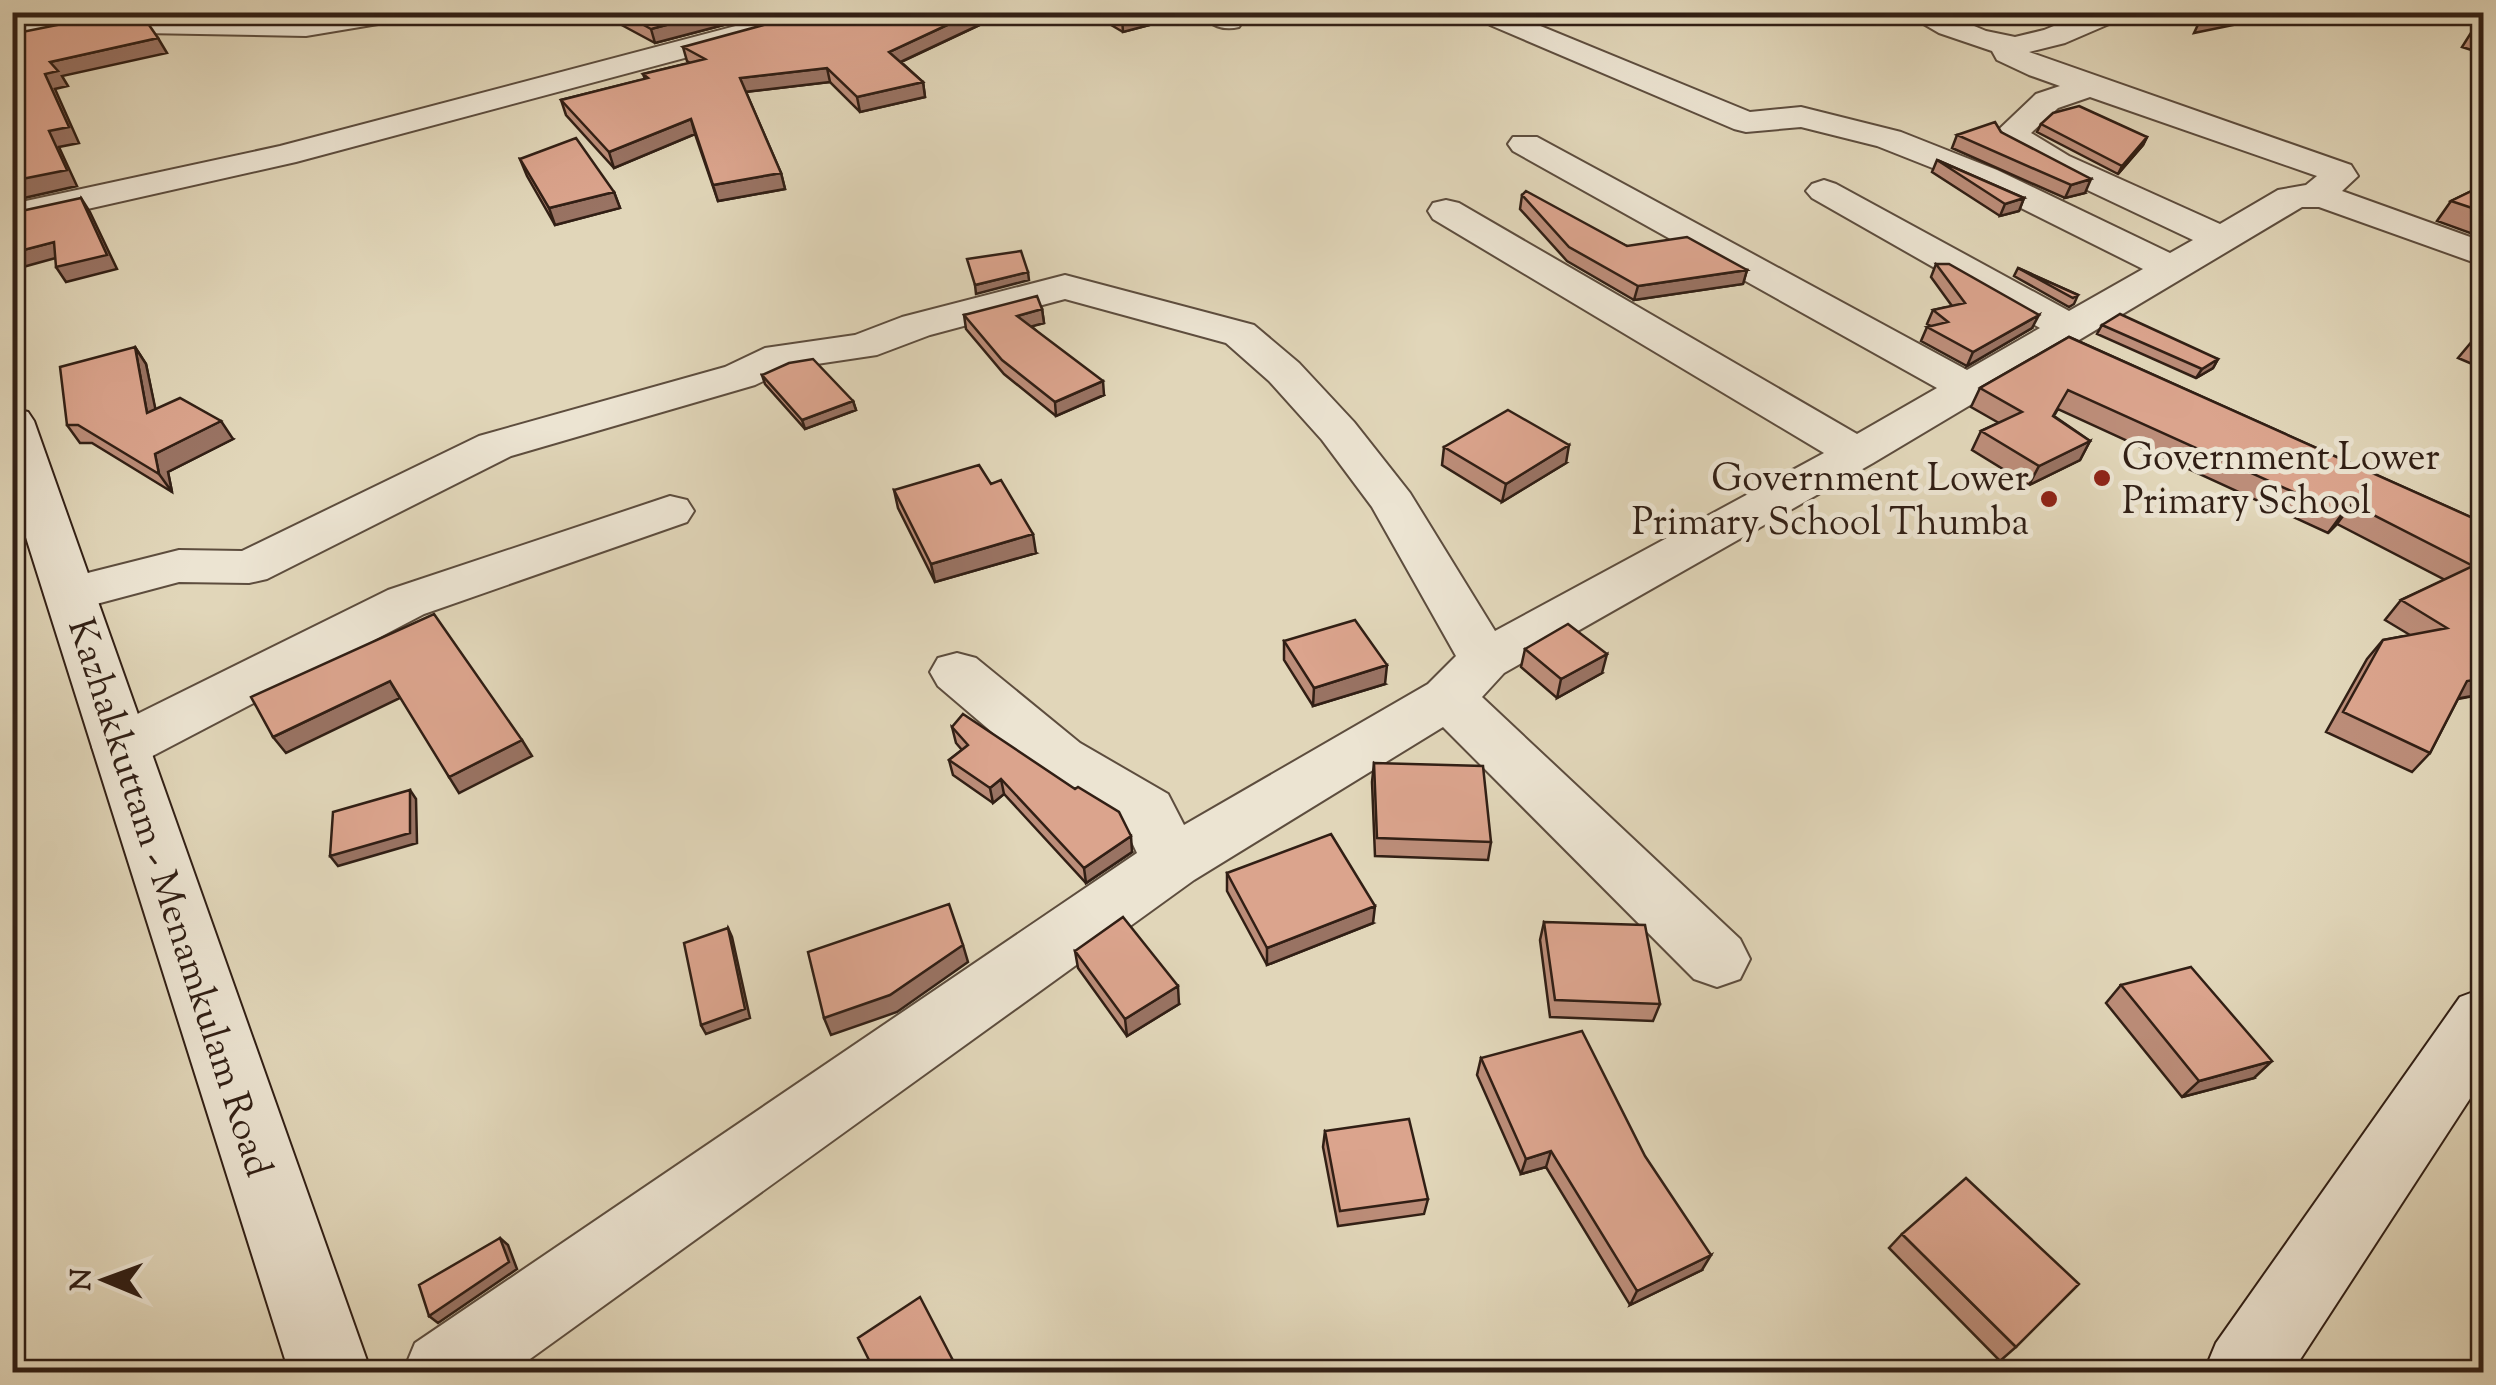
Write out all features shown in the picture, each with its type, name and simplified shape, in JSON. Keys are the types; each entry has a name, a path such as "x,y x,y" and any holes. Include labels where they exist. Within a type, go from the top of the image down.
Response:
{"street":[{"path":"12,38 74,18 306,27 402,12"},
{"path":"12,216 284,155 824,12"},
{"path":"1510,12 1500,18 1746,122 1801,116 1889,140 1986,177 2172,268"},
{"path":"1917,12 1978,42 2004,47 2037,45 2113,12"},
{"path":"444,1372 1172,862 1466,679 1968,388 2080,341 2172,268 2291,198 2314,194 2341,176 2339,172 2023,62 2004,47"},
{"path":"2092,86 2047,101 2010,135 2057,163 2221,239"},
{"path":"1525,144 1968,388"},
{"path":"51,241 396,150"},
{"path":"1824,192 2080,341"},
{"path":"2314,194 2484,255"},
{"path":"1446,212 1857,453"},
{"path":"70,594 179,566 249,566 494,446 740,376 780,358 862,346 916,326 1065,288 1240,334 1284,372 1338,431 1393,503 1466,679 1717,959"},
{"name":"Kazhakkuttam - Menamkulam Road","path":"13,425 330,1372"},
{"path":"121,747 406,602 670,511"},
{"path":"956,672 1060,758 1147,810 1172,862"},
{"path":"2245,1372 2482,1024"}],"building":[{"path":"620,12 716,12 651,29"},
{"path":"811,12 975,12 889,52 923,82 857,97 827,68 740,78 781,173 713,185 691,119 609,152 561,100 705,59 683,47"},
{"path":"1112,12 1143,12 1122,18"},
{"path":"77,21 147,22 158,38 50,62 58,71 45,74 69,127 49,131 67,170 12,181 12,34"},
{"path":"2079,106 2147,137 2122,166 2041,124 2053,113"},
{"path":"1995,122 2001,132 2091,179 2071,185 1957,135"},
{"path":"576,138 614,192 549,208 520,159"},
{"path":"1937,160 2024,198 2005,204"},
{"path":"2484,185 2484,212 2451,201"},
{"path":"1526,191 1627,246 1687,237 1747,270 1638,286 1569,247 1522,195"},
{"path":"81,198 107,255 56,267 54,242 12,253 12,213"},
{"path":"1021,251 1028,272 975,285 967,259"},
{"path":"1936,264 1949,264 2039,315 1973,352 1927,327 1948,322 1933,310 1965,303"},
{"path":"2018,268 2078,295 2073,298"},
{"path":"1037,296 1042,309 1017,316 1103,381 1055,402 1002,360 964,315"},
{"path":"2120,314 2218,359 2202,369 2102,325"},
{"path":"2484,327 2484,340 2474,336"},
{"path":"2069,337 2484,523 2484,678 2467,681 2430,753 2343,712 2383,640 2447,628 2401,600 2473,566 2352,504 2342,514 2068,390 2053,416 2090,441 2039,466 1981,431 2022,412 1980,388"},
{"path":"135,347 147,413 180,398 221,421 155,454 159,474 78,425 67,425 60,367"},
{"path":"813,359 853,401 802,420 762,375 789,363"},
{"path":"1508,410 1569,445 1506,484 1444,447"},
{"path":"979,465 991,484 1001,480 1033,534 931,564 894,490"},
{"path":"434,614 522,740 449,777 390,681 273,737 251,697"},
{"path":"1355,620 1387,665 1314,688 1284,641"},
{"path":"1568,624 1607,654 1561,679 1525,649"},
{"path":"963,714 1075,789 1078,787 1119,812 1131,836 1084,868 1001,779 990,788 949,760 968,745 952,727"},
{"path":"1374,763 1483,766 1491,842 1377,838"},
{"path":"410,790 410,833 330,856 333,812"},
{"path":"1331,834 1375,906 1267,948 1227,873"},
{"path":"949,904 963,945 890,995 824,1018 808,952"},
{"path":"1123,917 1178,986 1125,1019 1075,951"},
{"path":"1544,922 1645,925 1660,1004 1555,1000"},
{"path":"728,928 745,1009 701,1025 684,943"},
{"path":"2191,967 2272,1061 2199,1081 2121,985"},
{"path":"1582,1031 1645,1156 1711,1255 1637,1291 1551,1151 1526,1159 1481,1058"},
{"path":"1409,1119 1428,1199 1340,1211 1325,1131"},
{"path":"1966,1178 2079,1284 2016,1347 1902,1234"},
{"path":"500,1238 509,1262 429,1316 419,1285"},
{"path":"920,1297 959,1372 875,1372 858,1338"}],"place":[{"name":"Government Lower Primary School","path":"2102,478"},
{"name":"Government Lower Primary School Thumba","path":"2049,499"}]}
